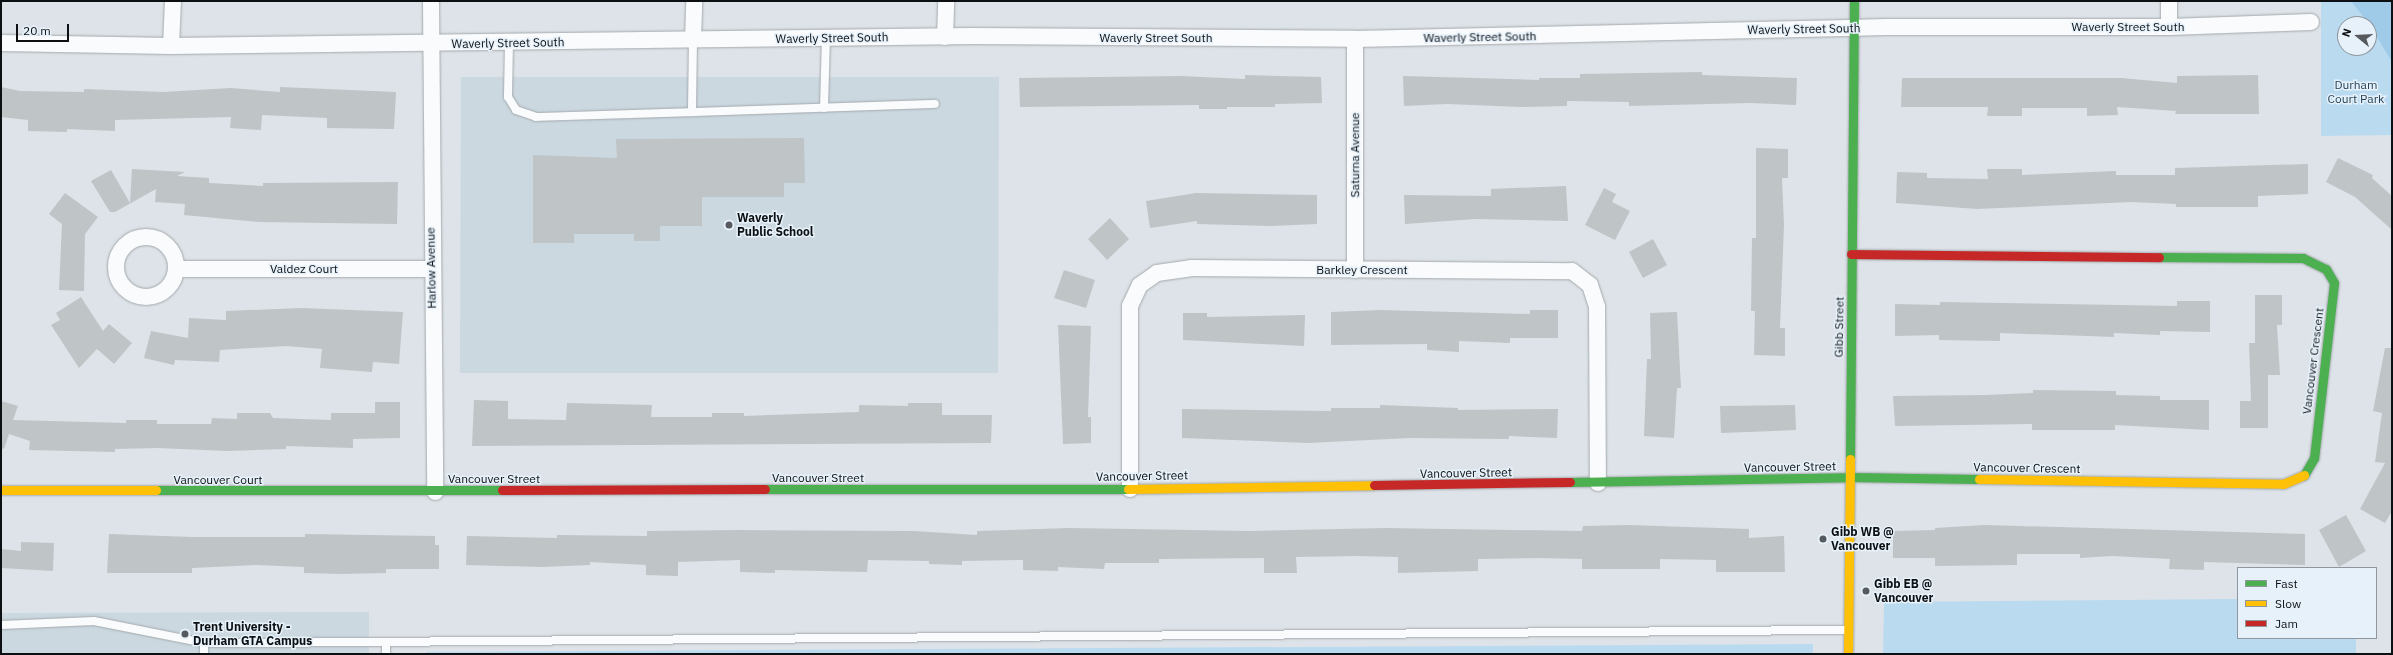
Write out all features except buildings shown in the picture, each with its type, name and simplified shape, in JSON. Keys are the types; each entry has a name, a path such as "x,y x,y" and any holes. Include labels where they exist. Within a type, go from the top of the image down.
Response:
{"street":[{"path":"171,46 173,1"},
{"name":"Harlow Avenue","path":"431,1 431,269 435,492"},
{"path":"693,39 694,1"},
{"path":"945,37 946,1"},
{"name":"Gibb Street","path":"1848,654 1854,1"},
{"path":"2169,1 2169,27"},
{"name":"Waverly Street South","path":"1,44 171,46 945,37 1355,40 1853,28 2169,27 2311,22"},
{"name":"Saturna Avenue","path":"1355,40 1355,270"},
{"name":"Vancouver Crescent","path":"1849,477 2261,484 2296,481 2306,474 2314,458 2334,283 2326,269 2303,258 1851,254"},
{"name":"Barkley Crescent","path":"1130,488 1130,306 1140,285 1157,273 1191,268 1572,271 1590,285 1597,307 1598,483"},
{"name":"Valdez Court","path":"176,269 431,269"},
{"name":"Vancouver Street","path":"435,492 1130,488 1598,483 1849,477"},
{"name":"Vancouver Court","path":"1,490 435,492"}],"lane":[{"path":"824,108 826,38"},
{"path":"692,112 693,39"},
{"path":"509,43 508,97 516,110 536,118 935,104"},
{"path":"1,625 94,621 204,643 386,643 1848,630"},
{"path":"204,643 204,654"},
{"path":"386,643 386,654"}],"shaded area":[{"path":"2351,1 2392,1 2392,62 2377,37 2377,16 2363,16"},
{"name":"Waverly Public School","path":"461,77 999,77 998,373 460,373"},
{"name":"Trent University - Durham GTA Campus","path":"369,612 369,654 1,654 1,613"}],"green space":[{"name":"Durham Court Park","path":"2321,1 2392,1 2392,135 2321,136"},
{"path":"2237,599 2237,639 2356,639 2356,654 1883,654 1884,602"},
{"path":"1813,644 1813,654 426,654 426,652"}],"traffic: fast":[{"path":"1850,459 1854,1"},
{"path":"2159,257 2303,258 2326,269 2334,283 2314,458 2304,475"},
{"path":"1570,482 1849,477 1979,479"},
{"path":"765,489 1128,489"},
{"path":"156,490 502,490"}],"traffic: slow":[{"path":"1848,654 1850,459"},
{"path":"1979,479 2283,484 2304,475"},
{"path":"1128,489 1374,485"},
{"path":"1,490 156,490"}],"traffic: jam":[{"path":"1851,254 2159,257"},
{"path":"1374,485 1570,482"},
{"path":"502,490 765,489"}],"place":[{"name":"Waverly Public School","path":"729,225"},
{"name":"Gibb WB @ Vancouver","path":"1823,539"},
{"name":"Gibb EB @ Vancouver","path":"1866,591"},
{"name":"Trent University - Durham GTA Campus","path":"185,634"}]}
